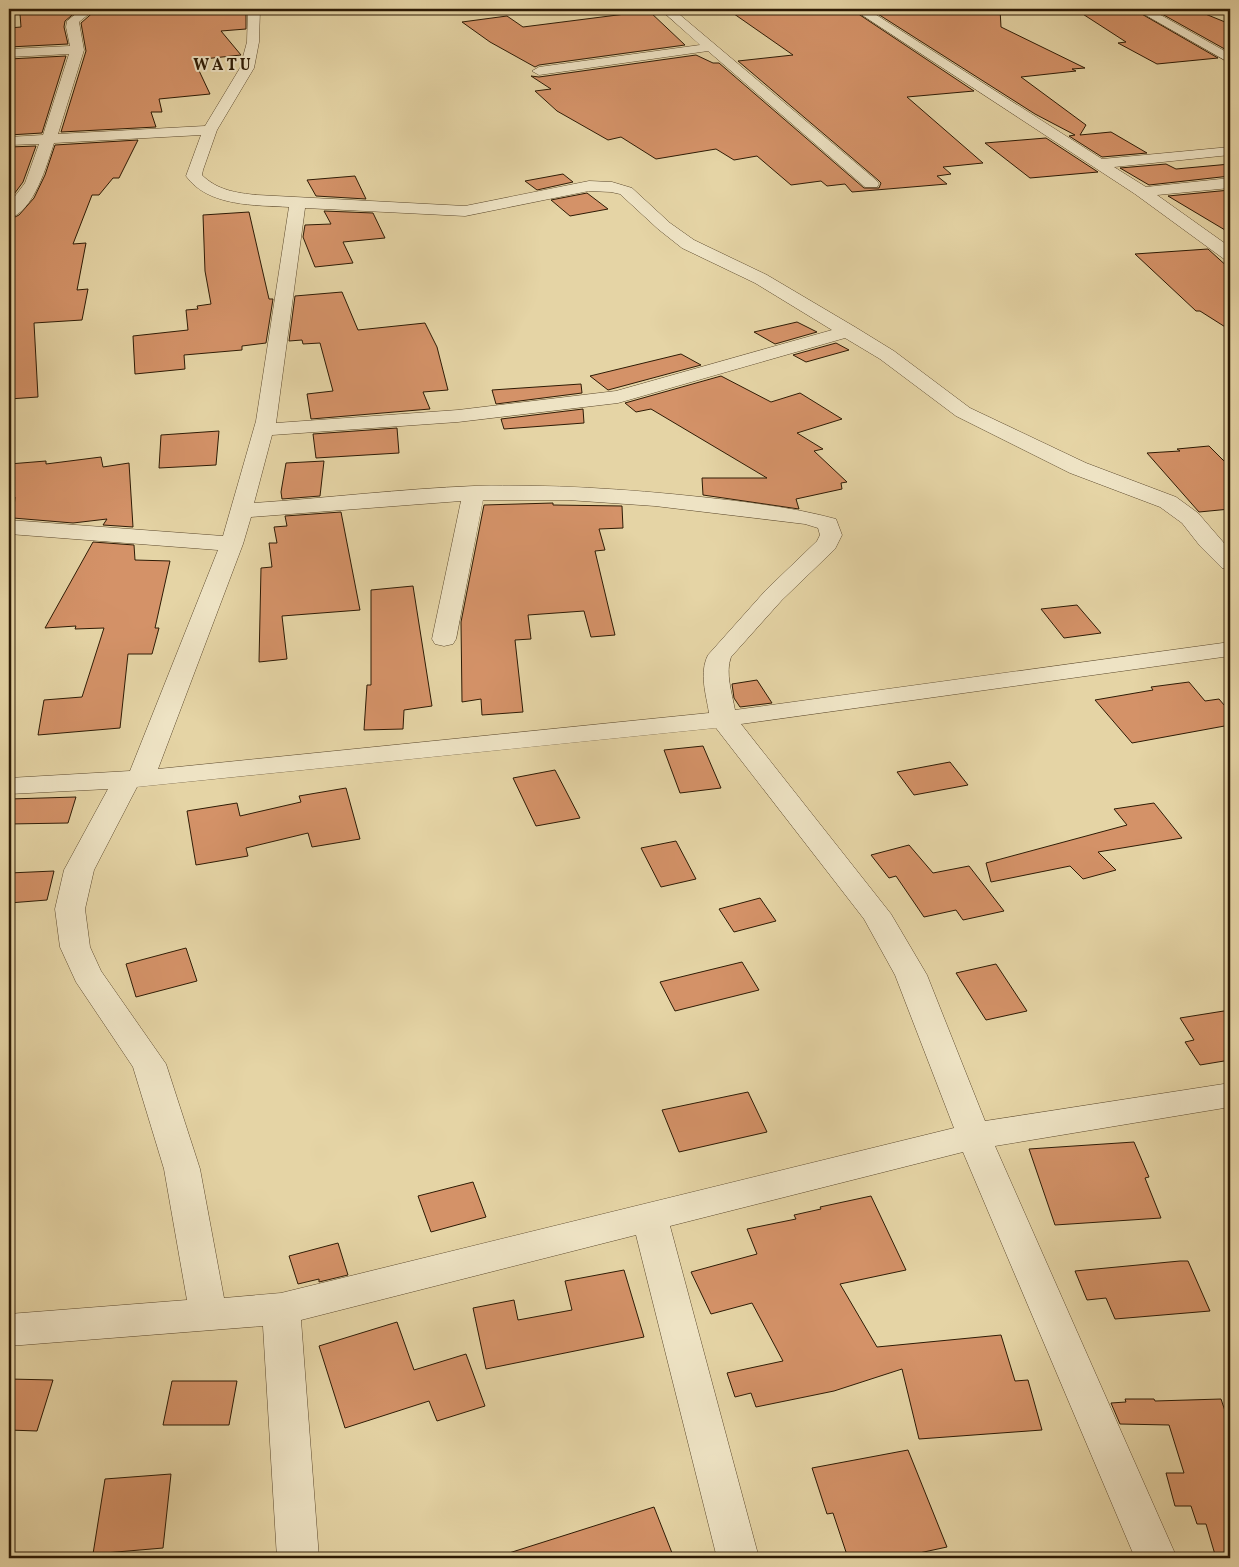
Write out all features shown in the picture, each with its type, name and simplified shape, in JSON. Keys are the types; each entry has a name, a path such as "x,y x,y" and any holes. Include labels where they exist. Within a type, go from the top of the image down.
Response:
{"street":[{"path":"9,213 26,195 33,183 66,89 77,50 72,27 73,21 89,9"},
{"path":"254,9 253,42 246,68 210,130 197,160 194,176 200,184 210,191 224,195 298,203 466,211 492,207 575,187 598,185 626,191 664,226 688,244 761,279 848,331 887,355 925,385 964,412 1078,468 1168,502 1219,540 1230,563"},
{"path":"666,9 870,184"},
{"path":"859,9 1143,192 1230,256"},
{"path":"1141,9 1230,59"},
{"path":"539,71 710,47"},
{"path":"9,53 77,50"},
{"path":"9,141 210,130"},
{"path":"1099,164 1230,150"},
{"path":"1143,192 1230,183"},
{"path":"209,1316 182,1169 149,1064 87,974 75,947 70,909 79,870 134,780 232,544 266,421 298,203"},
{"path":"262,430 458,416 618,397 848,331"},
{"path":"242,511 473,492 568,493 655,499 807,518 828,524 831,535 827,544 774,595 720,654 716,664 716,674 723,719 876,914 911,975 974,1136 1156,1558"},
{"path":"444,639 473,492"},
{"path":"9,527 232,544"},
{"path":"9,786 134,780 723,719 1230,648"},
{"path":"9,1330 281,1309 974,1136 1230,1095"},
{"path":"650,1217 738,1558"},
{"path":"281,1309 298,1558"}],"building":[{"path":"24,9 65,9 65,12 77,11 65,21 64,27 68,44 9,47 9,28 21,27 20,14 23,14"},
{"path":"97,9 135,9 136,12 189,9 246,9 246,29 221,31 241,55 194,60 210,94 159,99 162,112 151,112 156,127 61,132 86,51 81,23"},
{"path":"727,9 851,9 974,91 907,97 983,163 943,167 951,174 937,176 947,184 852,192 845,184 827,186 821,181 791,185 757,156 734,160 716,149 656,159 621,137 608,140 557,111 535,91 551,89 531,76 539,77 696,55 713,63 719,63 864,188 879,188 881,183 878,180 738,61 793,55"},
{"path":"870,9 1000,9 1001,27 1085,68 1072,69 1076,71 1021,77 1086,125 1080,135 1111,132 1147,153 1102,157 1069,136 1075,135 1035,114"},
{"path":"1075,9 1133,9 1218,58 1157,64 1118,43 1126,42"},
{"path":"1153,9 1193,9 1230,24 1230,52"},
{"path":"649,11 685,45 535,67 490,42 462,22 507,16 523,27"},
{"path":"66,56 42,133 9,135 9,59"},
{"path":"1046,138 1098,172 1030,178 985,143"},
{"path":"138,140 119,178 113,178 99,195 92,195 73,244 86,243 77,290 88,289 82,320 34,323 38,397 9,399 9,220 19,215 34,198 45,175 55,145"},
{"path":"36,146 23,182 9,201 9,147"},
{"path":"1166,164 1176,169 1230,164 1230,176 1149,185 1120,168"},
{"path":"563,174 573,182 537,190 525,181"},
{"path":"355,176 366,199 316,196 307,180"},
{"path":"1230,190 1230,233 1168,196"},
{"path":"587,193 608,209 570,216 551,200"},
{"path":"324,211 373,213 385,238 343,242 353,263 315,267 303,237 305,225 331,224"},
{"path":"249,212 269,299 273,299 266,343 242,346 242,350 184,355 185,369 135,374 133,336 188,330 186,310 198,309 197,306 211,304 205,271 203,215"},
{"path":"1208,249 1230,269 1230,330 1200,311 1196,311 1135,254"},
{"path":"342,292 358,330 425,323 437,347 448,390 423,392 430,409 311,419 307,394 333,391 320,343 303,344 302,340 289,341 295,296"},
{"path":"797,322 817,332 775,344 754,332"},
{"path":"836,343 849,350 806,362 793,355"},
{"path":"681,354 701,365 608,390 590,376"},
{"path":"721,376 771,402 800,393 842,419 797,433 823,449 814,451 847,482 841,483 842,489 796,499 799,509 703,495 702,478 767,478 651,409 636,412 625,403"},
{"path":"581,384 582,393 496,404 492,390"},
{"path":"583,409 584,423 504,429 501,419"},
{"path":"397,428 399,453 316,458 313,434"},
{"path":"219,431 216,465 159,468 161,435"},
{"path":"1209,446 1230,467 1230,509 1199,512 1147,453 1180,451 1177,449"},
{"path":"101,457 103,467 129,463 133,527 103,525 107,519 73,523 13,518 15,497 9,498 9,464 46,461 46,464"},
{"path":"324,461 320,496 282,499 281,492 286,463"},
{"path":"553,503 553,505 622,506 623,528 599,529 605,550 595,551 615,635 591,637 584,611 528,615 531,639 515,640 523,712 482,715 481,699 462,702 461,622 484,505"},
{"path":"341,512 360,610 282,616 287,659 259,662 261,568 272,567 269,543 277,543 274,527 287,526 285,516"},
{"path":"93,542 134,545 135,560 170,561 155,628 159,628 152,654 128,654 120,728 38,735 44,700 82,697 104,628 75,629 76,626 45,628"},
{"path":"413,586 432,706 404,710 403,729 364,730 367,685 371,685 371,590"},
{"path":"1077,605 1101,633 1064,638 1041,609"},
{"path":"757,680 772,703 740,707 734,698 732,684"},
{"path":"1189,682 1205,701 1219,699 1230,712 1230,725 1132,743 1095,700 1153,690 1151,687"},
{"path":"703,746 721,788 680,793 664,750"},
{"path":"950,762 968,785 914,795 897,772"},
{"path":"555,770 580,818 536,826 513,778"},
{"path":"346,788 360,839 312,847 308,833 246,848 248,856 196,865 187,811 237,803 240,816 301,802 299,796"},
{"path":"76,797 68,823 9,824 9,799"},
{"path":"1154,803 1182,838 1098,852 1116,870 1083,879 1070,866 991,882 986,863 1127,825 1114,809"},
{"path":"676,841 696,879 661,887 641,848"},
{"path":"909,845 933,873 969,866 1004,911 963,920 956,910 924,917 896,876 889,878 871,855"},
{"path":"54,871 47,900 9,903 9,873"},
{"path":"760,898 776,921 734,932 719,909"},
{"path":"186,948 197,981 136,997 126,964"},
{"path":"742,962 759,990 675,1011 660,982"},
{"path":"996,964 1027,1011 986,1020 956,973"},
{"path":"1230,1010 1230,1060 1200,1065 1185,1042 1194,1040 1180,1018"},
{"path":"748,1092 767,1132 679,1152 662,1110"},
{"path":"1134,1142 1149,1177 1145,1178 1161,1218 1055,1225 1029,1149"},
{"path":"473,1182 486,1217 431,1232 418,1196"},
{"path":"871,1196 906,1270 840,1284 877,1347 1001,1335 1015,1381 1028,1380 1042,1430 919,1439 902,1369 834,1391 756,1407 751,1393 735,1397 727,1373 783,1361 752,1303 711,1314 691,1272 757,1254 747,1229 796,1219 794,1215 821,1209 820,1207"},
{"path":"338,1243 348,1275 319,1282 319,1279 298,1284 289,1256"},
{"path":"1188,1261 1210,1311 1115,1319 1106,1298 1087,1300 1075,1271"},
{"path":"624,1270 644,1337 486,1369 473,1308 514,1300 518,1320 572,1310 565,1281"},
{"path":"397,1322 414,1370 466,1354 485,1406 437,1421 429,1401 345,1428 319,1346"},
{"path":"9,1379 53,1380 37,1431 9,1430"},
{"path":"172,1381 237,1381 229,1425 163,1425"},
{"path":"1125,1399 1154,1399 1155,1401 1221,1399 1230,1426 1230,1558 1216,1558 1206,1524 1197,1524 1191,1506 1175,1506 1166,1473 1184,1473 1169,1425 1120,1424 1111,1403 1126,1402"},
{"path":"908,1450 947,1547 896,1558 848,1558 833,1513 827,1514 812,1468"},
{"path":"171,1474 163,1548 93,1554 105,1479"},
{"path":"654,1507 674,1558 510,1558 509,1553"}],"district":[{"name":"W A T U","path":"222,64"}]}
